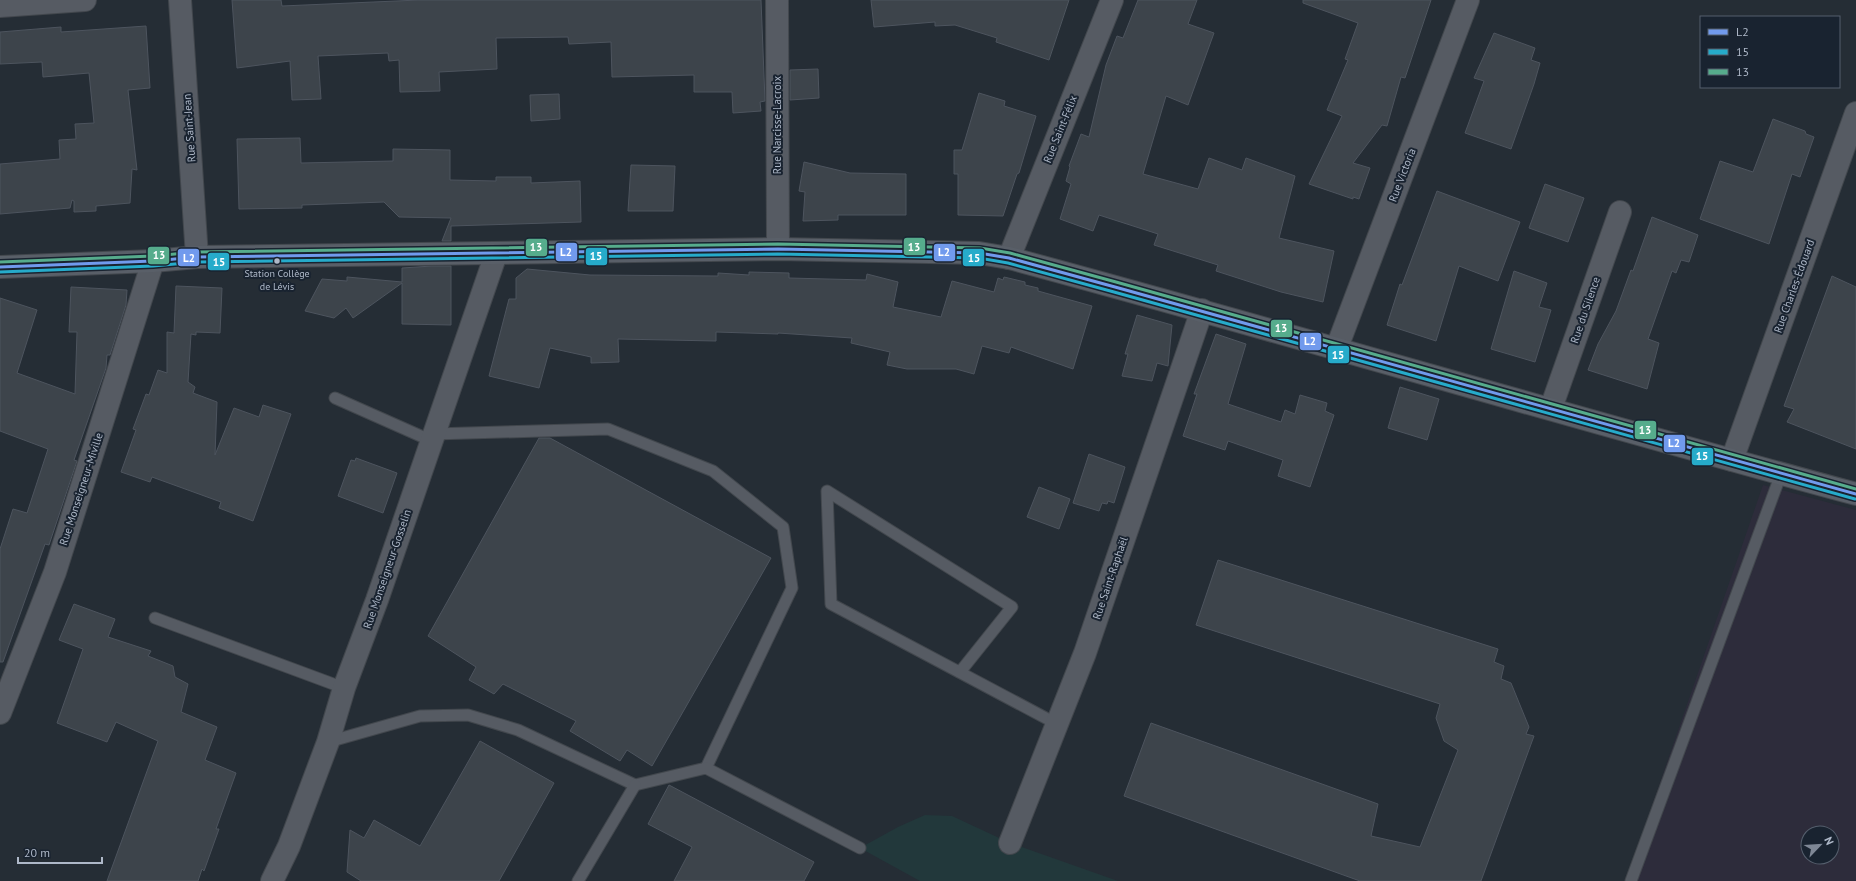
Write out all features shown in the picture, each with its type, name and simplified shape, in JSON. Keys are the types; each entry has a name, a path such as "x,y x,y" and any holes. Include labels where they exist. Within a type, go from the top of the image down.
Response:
{"street":[{"path":"0,6 85,0"},
{"name":"Rue Saint-Jean","path":"180,0 197,257"},
{"name":"Rue Narcisse-Lacroix","path":"777,0 778,249"},
{"name":"Rue Saint-Félix","path":"1009,258 1112,0"},
{"name":"Rue Victoria","path":"1336,350 1468,0"},
{"name":"Rue Charles-Édouard","path":"1732,460 1856,113"},
{"name":"Rue du Silence","path":"1551,408 1620,212"},
{"path":"0,268 153,261 197,257 778,249 946,251 979,253 1009,258 1202,310 1336,350 1551,408 1856,494"},
{"name":"Rue Monseigneur-Gosselin","path":"272,881 289,846 328,742 344,688 377,600 496,254"},
{"name":"Rue Monseigneur-Miville","path":"0,713 54,572 153,261"},
{"name":"Rue Saint-Raphaël","path":"1010,843 1085,653 1202,310"}],"lane":[{"path":"335,398 433,437 608,429 713,471 783,528 792,588 706,768"},
{"path":"1631,881 1781,474"},
{"path":"960,672 1012,607 827,491 832,604 1057,724"},
{"path":"155,618 344,688"},
{"path":"328,742 420,716 468,715 518,730 635,785 706,768 860,848"},
{"path":"578,881 635,785"}],"shaded area":[{"path":"1763,485 1856,510 1856,881 1626,881"}],"green space":[{"path":"925,815 952,816 1010,843 1118,881 920,881 860,848 898,827"}],"building":[{"path":"232,0 281,0 282,6 419,0 761,0 765,101 760,102 761,111 733,113 732,92 694,92 694,75 612,77 611,42 569,44 568,37 496,38 497,69 439,72 440,91 400,92 399,60 389,61 388,53 318,56 321,99 292,100 290,61 237,68"},
{"path":"871,0 1069,0 1049,60 996,42 997,38 955,25 935,26 935,22 874,27"},
{"path":"1138,0 1197,0 1188,24 1214,33 1188,105 1166,96 1143,174 1198,189 1209,158 1242,170 1246,158 1295,176 1279,238 1334,251 1323,302 1281,292 1216,271 1218,265 1154,245 1158,234 1099,215 1093,231 1060,219 1071,184 1066,181 1069,166 1081,134 1089,137 1106,65 1117,36 1123,38"},
{"path":"1303,0 1431,0 1405,78 1401,77 1387,126 1382,125 1353,163 1370,168 1359,199 1353,197 1353,199 1309,184 1342,116 1327,110 1348,60 1345,59 1358,23 1303,3"},
{"path":"146,26 150,88 128,90 137,170 132,169 130,203 96,206 96,211 74,212 74,201 72,200 70,208 0,214 0,164 60,159 59,140 76,139 75,124 94,123 89,73 43,77 42,62 0,64 0,32 61,27 61,32"},
{"path":"1494,33 1535,48 1531,60 1540,63 1511,149 1465,133 1484,81 1474,78"},
{"path":"818,69 819,98 790,100 790,70"},
{"path":"979,93 1005,101 1004,106 1036,116 1019,173 1017,174 1003,216 958,215 958,174 954,174 954,150 962,150"},
{"path":"559,94 560,119 531,121 530,95"},
{"path":"1773,119 1805,131 1806,134 1814,137 1800,177 1792,174 1769,244 1700,219 1720,161 1753,172"},
{"path":"300,138 301,163 393,161 393,149 450,150 450,180 496,181 496,177 531,177 531,183 580,181 581,222 451,226 451,241 442,241 451,218 399,217 384,202 302,205 302,208 239,209 237,139"},
{"path":"804,162 850,173 906,174 906,215 838,215 838,220 803,221 805,192 799,191"},
{"path":"631,165 675,166 673,211 628,211"},
{"path":"1545,184 1584,198 1568,242 1529,228"},
{"path":"1437,191 1520,222 1498,281 1459,266 1436,341 1387,325 1400,284 1402,285"},
{"path":"1652,217 1698,235 1689,262 1681,260 1676,273 1672,271 1648,339 1659,343 1647,389 1588,370 1598,344 1616,311 1631,270 1633,271"},
{"path":"451,266 451,325 402,324 402,283 353,318 346,308 334,318 305,311 322,279 347,281 347,277 402,282 402,268"},
{"path":"527,269 590,275 718,276 718,273 749,275 749,272 789,273 789,278 866,280 867,274 898,282 893,307 941,317 952,281 994,292 998,278 1003,280 1004,277 1025,282 1025,285 1038,288 1038,291 1092,306 1073,369 1011,347 1009,353 982,346 974,374 956,369 907,369 887,365 890,352 851,343 852,338 778,333 716,332 716,341 618,339 619,362 591,363 591,357 550,348 539,388 489,376 509,299 516,299 516,278"},
{"path":"1514,271 1547,283 1539,307 1551,310 1535,362 1491,349"},
{"path":"1832,276 1856,287 1856,449 1787,422 1794,409 1784,406"},
{"path":"176,286 222,288 220,333 196,332 196,335 191,334 188,382 195,387 193,393 217,402 215,455 234,408 259,417 263,405 291,414 253,521 219,508 221,502 152,477 150,482 121,472 136,430 133,429 146,394 149,395 158,370 167,373 167,332 174,333"},
{"path":"71,287 127,290 126,305 110,355 107,355 106,368 74,460 77,461 49,545 45,544 3,662 0,662 0,549 13,509 27,513 48,449 0,431 0,298 37,310 17,373 75,394 77,332 69,332"},
{"path":"1137,315 1172,325 1168,366 1157,363 1152,381 1122,376 1128,354 1125,354"},
{"path":"1216,334 1246,344 1228,404 1281,422 1285,410 1295,414 1300,395 1327,403 1325,411 1334,415 1310,487 1278,476 1283,460 1228,441 1225,450 1183,436 1197,394 1194,394"},
{"path":"1400,387 1439,399 1427,440 1388,428"},
{"path":"539,438 550,438 771,558 652,766 627,750 620,761 570,731 576,721 503,684 494,694 469,680 476,667 428,636"},
{"path":"1089,454 1125,467 1114,503 1108,501 1107,504 1102,503 1099,511 1073,503"},
{"path":"356,458 397,473 383,513 338,496 351,460 355,461"},
{"path":"1039,487 1070,499 1059,529 1027,517"},
{"path":"1218,560 1498,649 1494,662 1504,666 1501,679 1511,683 1529,727 1526,734 1534,736 1481,881 1360,881 1124,796 1151,723 1378,804 1371,836 1420,847 1458,750 1444,741 1436,718 1440,704 1196,625"},
{"path":"74,604 115,619 108,637 151,651 148,656 173,666 175,677 188,684 181,712 217,727 205,760 236,773 216,829 219,829 204,871 202,869 198,881 107,881 158,741 116,722 107,742 57,723 83,649 59,640"},
{"path":"480,741 554,783 499,881 361,881 347,872 350,830 364,838 374,820 420,846"},
{"path":"669,785 814,862 804,881 674,881 692,847 648,824"}],"transit line":[{"name":"13","path":"0,262 153,256 197,252 778,244 980,248 1010,253 1116,282 1856,489"},
{"name":"L2","path":"0,267 153,261 197,257 778,249 979,253 1009,258 1115,287 1856,494"},
{"name":"15","path":"0,272 153,266 197,262 778,254 979,258 1008,263 1114,292 1855,499"}],"place":[{"name":"Station Collège de Lévis","path":"277,261"}]}
